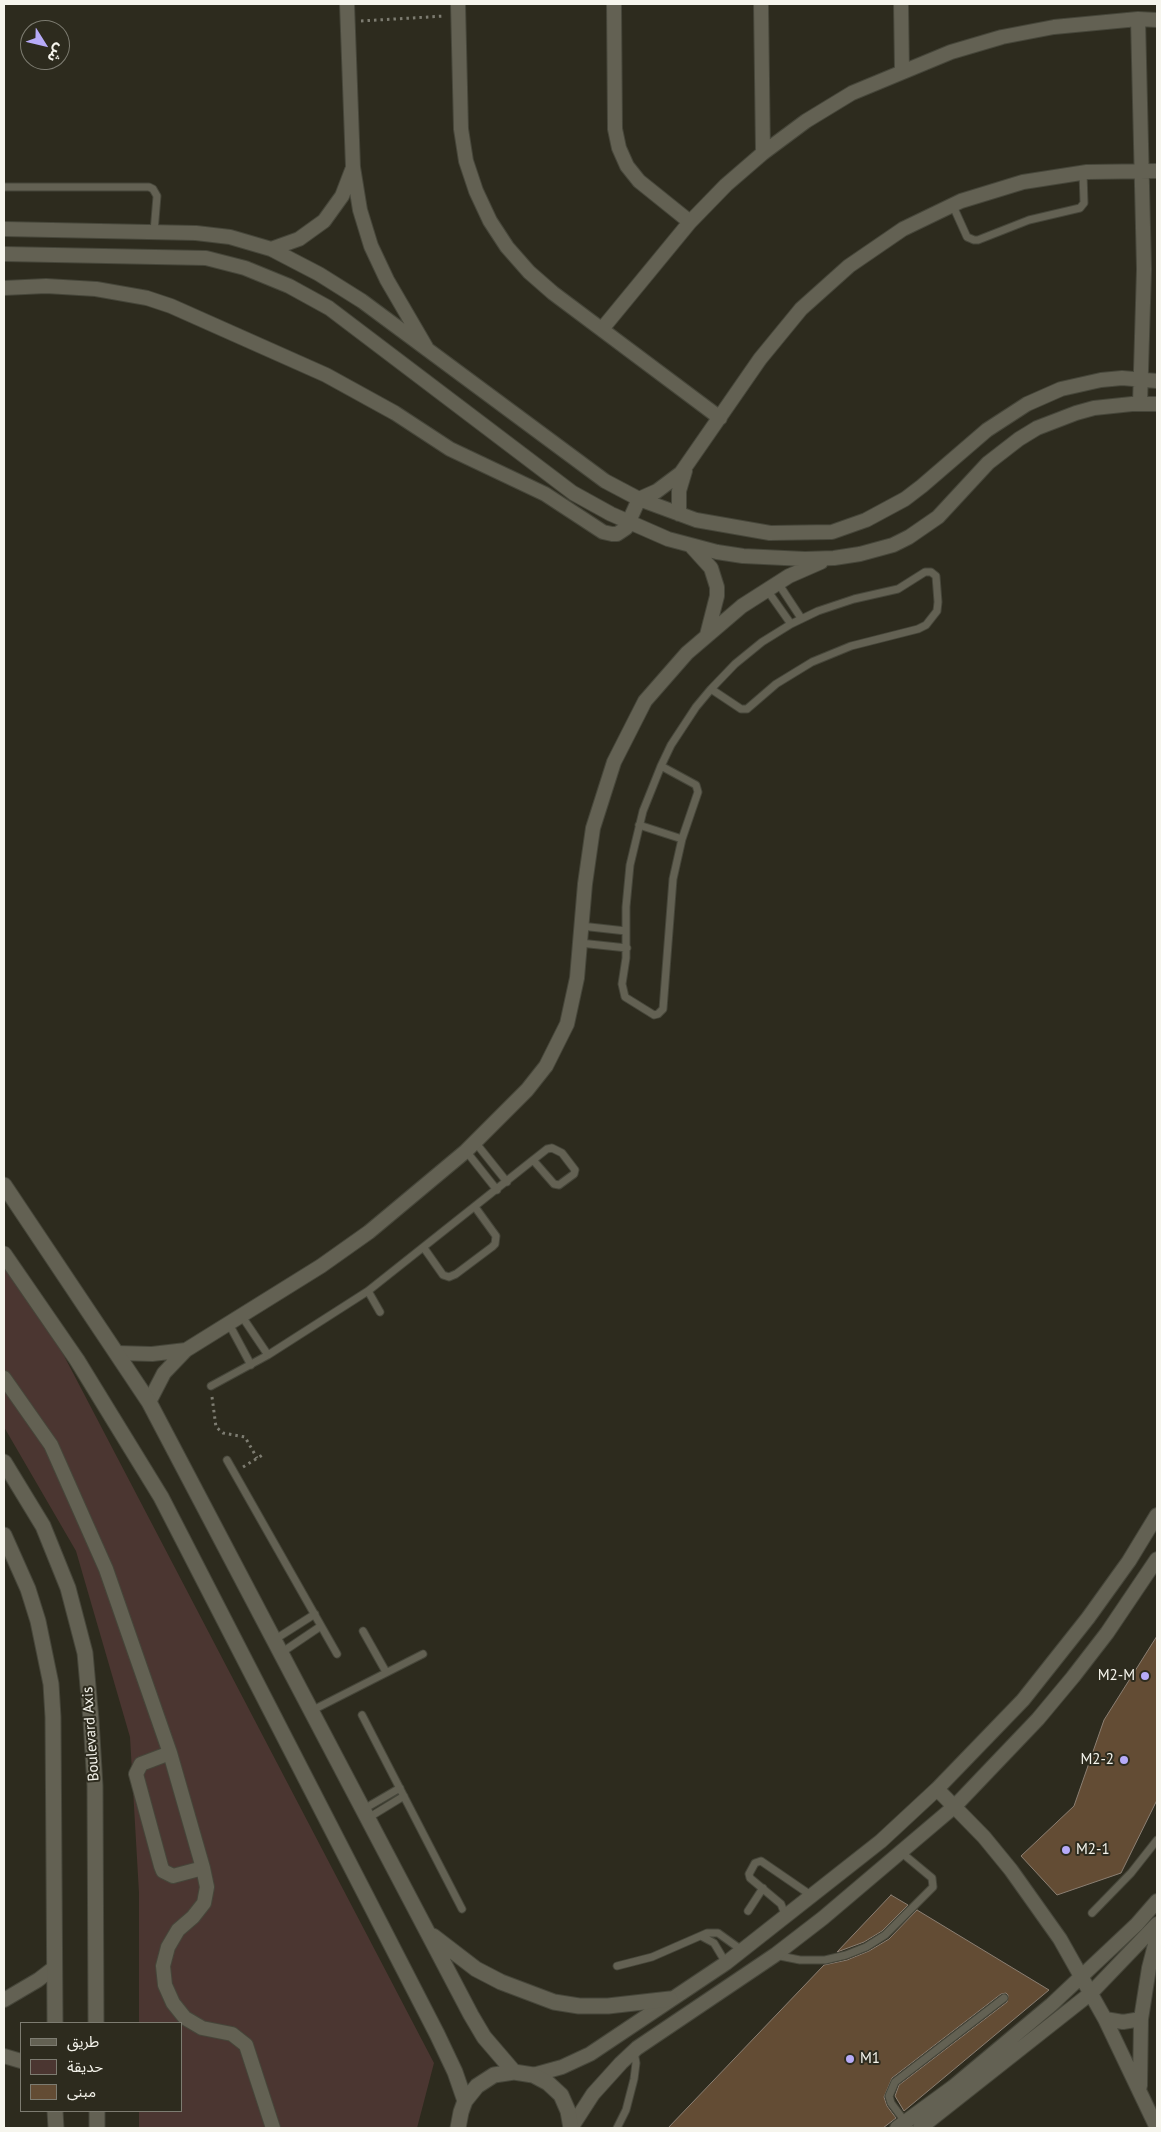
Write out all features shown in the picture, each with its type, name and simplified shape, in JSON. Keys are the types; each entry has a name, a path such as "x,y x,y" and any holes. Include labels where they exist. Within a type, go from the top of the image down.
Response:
{"street":[{"path":"347,4 353,167 360,210 371,246 387,280 429,352"},
{"path":"614,4 615,129 619,148 627,166 639,181 690,222"},
{"path":"761,4 763,153"},
{"path":"901,4 902,71"},
{"path":"458,10 461,129 466,161 476,192 494,227 529,272 553,293 720,418"},
{"path":"602,329 690,222 726,185 763,153 806,121 852,93 951,52 1002,37 1054,27 1138,19 1157,20"},
{"path":"1138,19 1144,269 1140,404"},
{"path":"271,249 299,238 324,221 342,196 353,167"},
{"path":"4,288 46,286 96,288 138,296 171,306 326,375 395,413 469,460 545,494 602,532 617,534 626,528 639,498 666,486 687,466 760,359 801,309 857,260 903,230 952,206 1023,182 1083,173 1157,171"},
{"path":"4,229 196,233 230,237 271,249 319,274 362,301 605,481 639,498 679,514 729,528 770,533 832,532 849,527 904,499 987,430 1041,397 1068,387 1101,380 1141,379 1157,381"},
{"path":"4,254 206,258 245,268 289,286 329,308 573,493 629,522 668,539 691,546 744,556 788,559 834,558"},
{"path":"149,1402 164,1373 186,1350 321,1266 369,1232 470,1147 527,1090 546,1066 567,1024 577,978 592,828 614,762 645,702 677,664 707,635 772,586 809,566 834,558 877,550 909,537 924,528 950,504 988,463 1019,439 1037,428 1069,415 1094,408 1157,404"},
{"path":"679,514 679,491 687,466"},
{"path":"691,546 711,568 717,586 717,596 707,635"},
{"path":"4,1185 149,1402 484,2037 514,2072"},
{"path":"4,1254 77,1360 161,1497 438,2034 455,2072 465,2101"},
{"path":"117,1354 152,1354 186,1350"},
{"path":"4,1378 51,1445 106,1569 170,1753 203,1868 207,1887 204,1903 193,1917 178,1930 168,1947 163,1966 165,1985 173,2003 185,2018 202,2028 232,2034 246,2045 273,2128"},
{"name":"Boulevard Axis","path":"4,1462 43,1526 68,1588 85,1653 95,1786 96,2022"},
{"path":"533,2075 562,2067 590,2054 726,1963 881,1841 937,1789 1023,1700 1061,1654 1129,1561 1157,1515"},
{"path":"4,1535 28,1589 38,1621 51,1684 53,1717 55,2022"},
{"path":"571,2128 593,2094 634,2052 824,1918 955,1806 1000,1760 1073,1677 1107,1633 1157,1559"},
{"path":"170,1753 141,1764 136,1774 158,1856 163,1871 173,1876 203,1868"},
{"path":"937,1789 984,1837 1032,1897 1082,1976 1105,2019 1157,2128"},
{"path":"904,2126 1051,2005 1137,1924 1157,1901"},
{"path":"920,2128 1091,1993 1157,1924"},
{"path":"429,1932 476,1969 501,1982 554,2002 579,2006 608,2006 670,1999"},
{"path":"1140,2090 1141,2019 1149,1968 1157,1937"},
{"path":"4,2000 38,1980 55,1967"},
{"path":"1105,2019 1123,2022 1141,2019"},
{"path":"4,2056 20,2061"},
{"path":"458,2128 460,2112 465,2101 477,2086 494,2075 514,2072 533,2075 548,2083 561,2095 568,2111 571,2128"},
{"path":"55,2112 56,2128"},
{"path":"97,2112 97,2128"}],"lane":[{"path":"952,206 967,237 978,240 1029,220 1080,208 1084,203 1083,173"},
{"path":"4,187 149,187 153,189 157,196 154,232"},
{"path":"661,766 693,783 698,788 682,839 674,878 663,1009 658,1014 651,1013 629,1000 623,993 622,984 627,948 626,931 630,865 640,825 661,766 683,725 711,689 748,652 801,618 836,604 898,589 926,572 932,572 936,576 937,611 926,625 918,629 851,646 812,662 776,684 746,709 741,709 711,689"},
{"path":"772,586 801,618"},
{"path":"772,586 791,624"},
{"path":"640,825 682,839"},
{"path":"582,926 626,931"},
{"path":"580,943 627,948"},
{"path":"470,1147 506,1182"},
{"path":"470,1147 497,1190"},
{"path":"211,1386 268,1355 368,1291 424,1248 497,1190 506,1182 533,1160 547,1149 558,1149 575,1167 575,1172 562,1184 556,1185 533,1160"},
{"path":"424,1248 443,1275 450,1277 492,1247 495,1244 496,1236 475,1207"},
{"path":"368,1291 380,1312"},
{"path":"241,1315 268,1355"},
{"path":"229,1324 251,1365"},
{"path":"227,1460 337,1654"},
{"path":"277,1646 315,1614"},
{"path":"277,1646 322,1626"},
{"path":"363,1631 386,1672"},
{"path":"311,1711 423,1654"},
{"path":"362,1714 462,1909"},
{"path":"366,1813 400,1788"},
{"path":"366,1813 404,1796"},
{"path":"1092,1913 1131,1873 1157,1840"},
{"path":"775,1954 800,1960 825,1960 860,1950 885,1935 933,1887 932,1878 902,1853"},
{"path":"786,1917 781,1904 749,1876 755,1863 758,1861 764,1863 812,1896"},
{"path":"748,1911 763,1888"},
{"path":"617,1966 652,1957 707,1933 718,1933 743,1951"},
{"path":"701,1936 714,1943 726,1963"},
{"path":"904,2126 889,2096 894,2082 1004,1998"},
{"path":"617,2128 626,2110 634,2079 636,2064 634,2052"}],"path":[{"path":"347,22 458,10"},
{"path":"211,1386 216,1427 223,1433 245,1437 257,1458"},
{"path":"234,1472 264,1454"}],"green space":[{"path":"4,1264 50,1329 434,2063 417,2128 139,2128 139,2112 182,2112 182,2022 139,2022 139,1893 130,1737 76,1551 4,1427"}],"building":[{"path":"1157,1636 1157,1800 1121,1873 1057,1895 1021,1856 1074,1806 1104,1720"},
{"path":"891,1895 908,1905 882,1931 864,1942 837,1952"},
{"name":"M1","path":"917,1910 1049,1990 904,2111 895,2096 899,2085 1007,2002 1008,1995 1006,1993 1001,1994 892,2078 884,2097 887,2106 896,2118 883,2128 668,2128 824,1965 847,1960 869,1951 889,1939"}],"place":[{"name":"M2-M","path":"1145,1676"},
{"name":"M2-2","path":"1124,1760"},
{"name":"M2-1","path":"1066,1850"},
{"name":"M1","path":"850,2059"}]}
